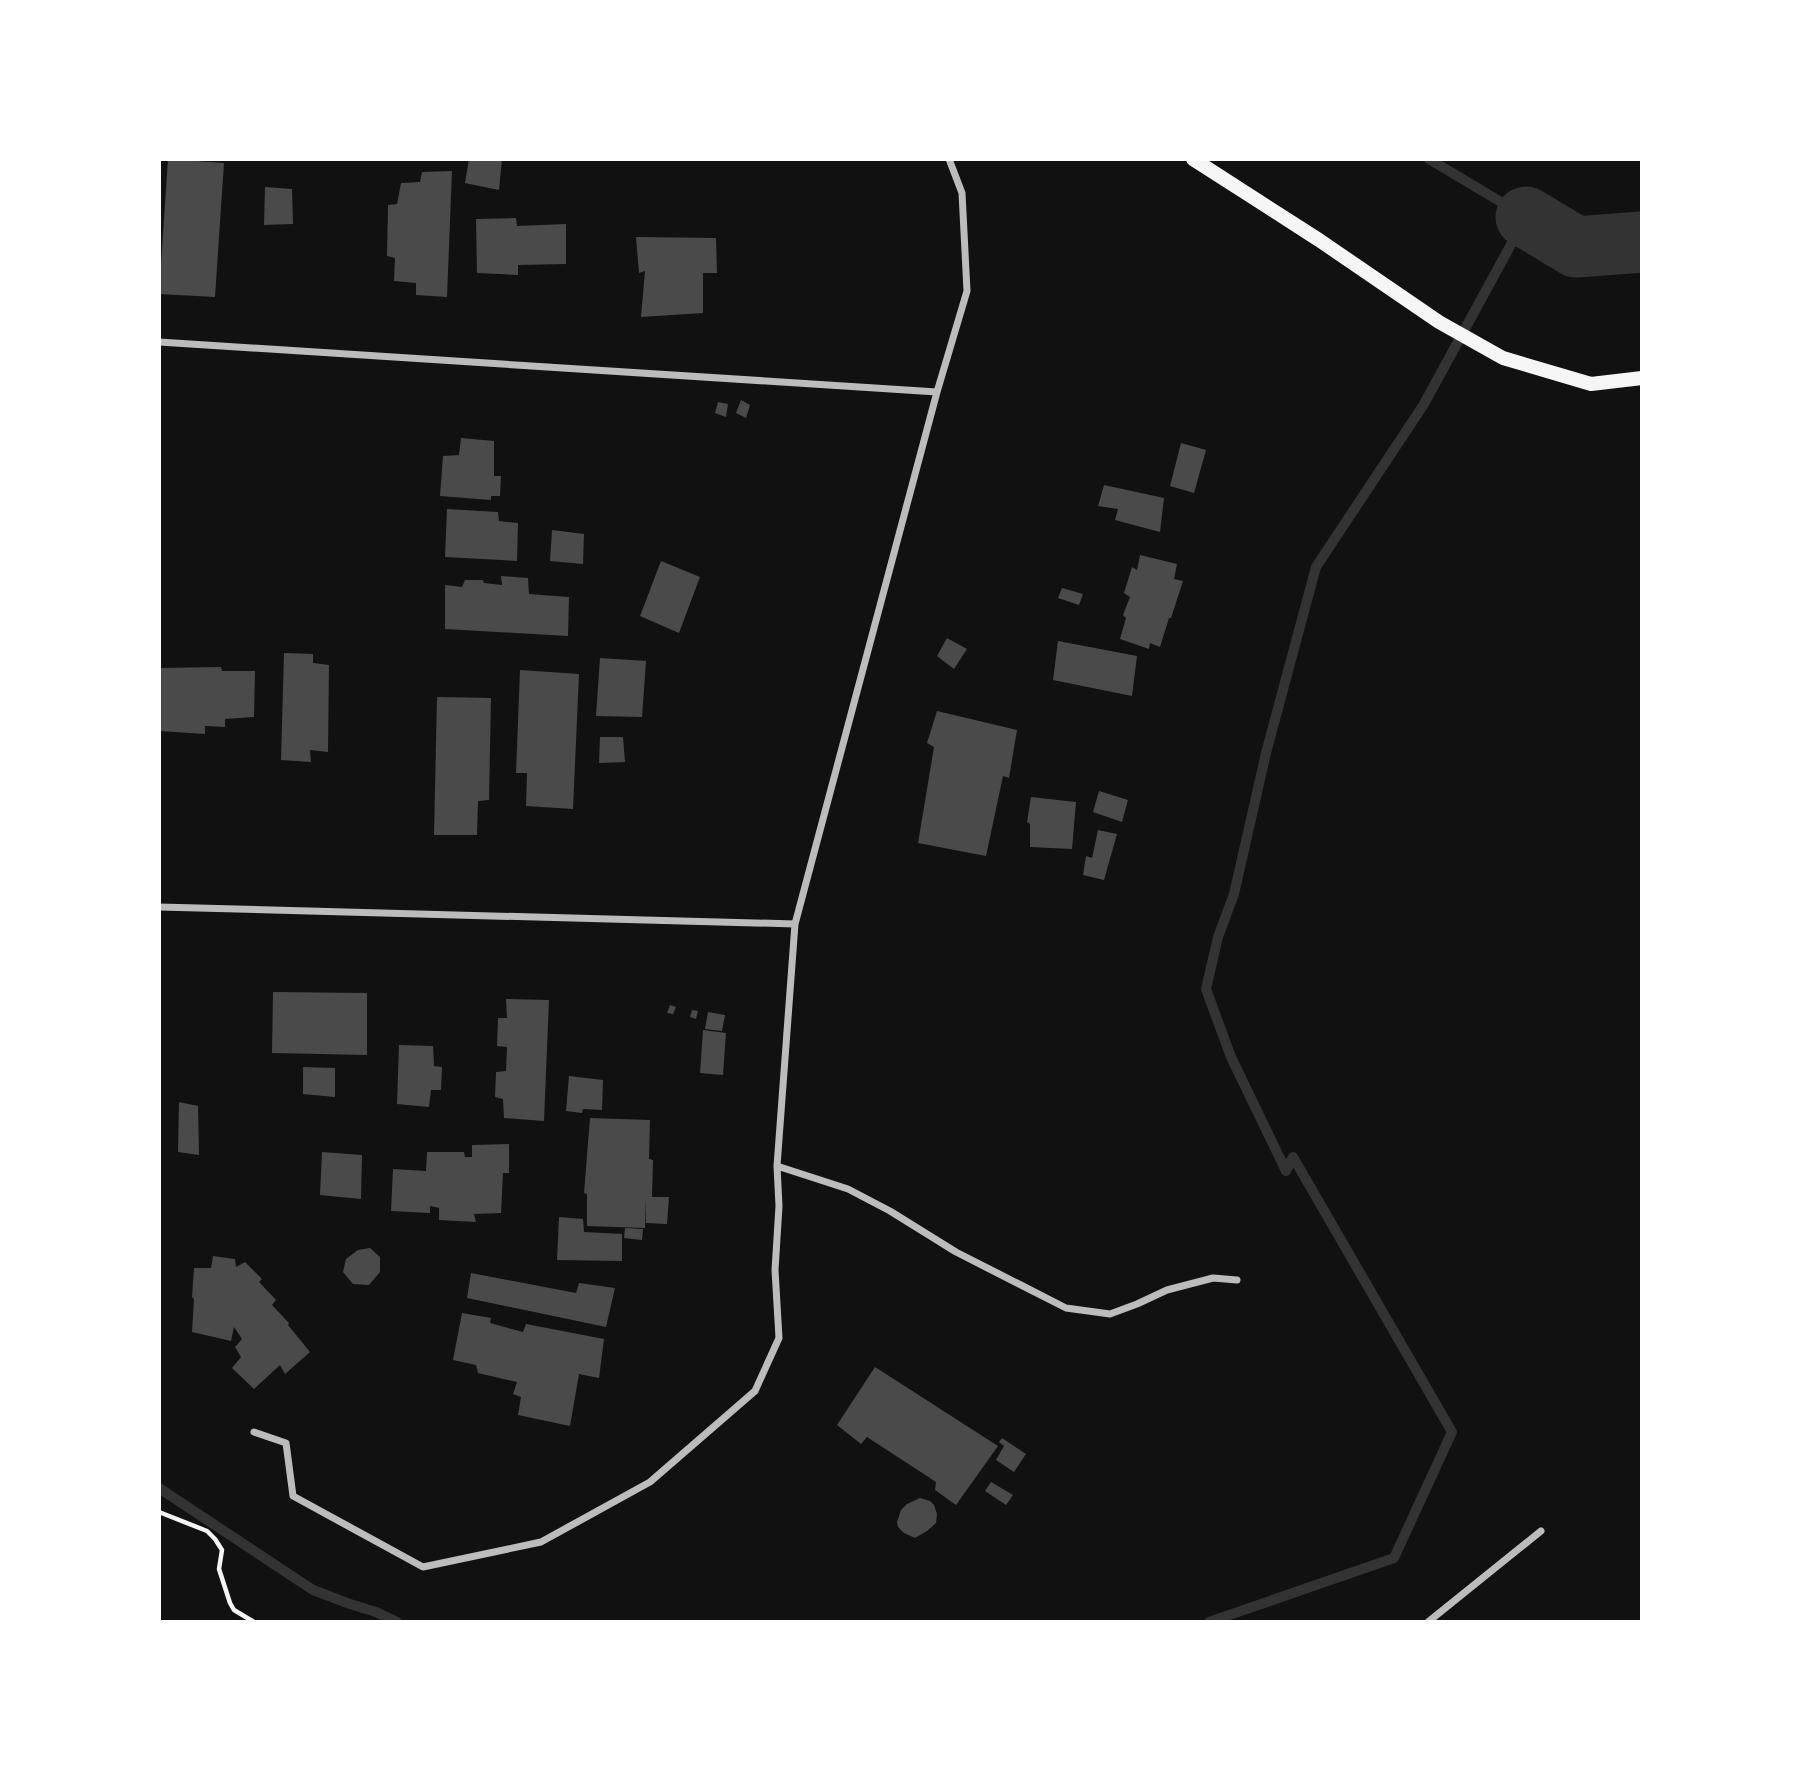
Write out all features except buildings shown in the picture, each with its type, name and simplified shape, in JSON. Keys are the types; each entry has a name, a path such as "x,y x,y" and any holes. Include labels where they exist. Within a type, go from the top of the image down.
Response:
{"main road":[{"path":"1193,159 1439,322 1503,358 1591,384 1642,378"}],"street":[{"path":"254,1432 286,1443 293,1496 423,1567 541,1542 650,1482 755,1391 779,1338 775,1270 779,1206 777,1166 794,924 937,392 967,291 961,193 949,159"},
{"path":"159,342 937,392"},
{"path":"159,907 794,924"},
{"path":"777,1166 848,1189 890,1211 956,1252 1066,1308 1110,1314 1167,1290 1213,1278 1237,1280"},
{"path":"1428,1622 1541,1531"}],"path":[{"path":"159,1512 207,1531 215,1539 222,1550 219,1569 230,1603 234,1610 254,1622"}],"waterway":[{"path":"1209,1622 1394,1558 1452,1432 1293,1157 1286,1171 1231,1057 1206,989 1218,937 1234,894 1266,753 1316,567 1424,404 1526,217 1429,159"},
{"path":"1526,217 1576,247 1642,242"},
{"path":"159,1488 313,1590 397,1622"}]}
